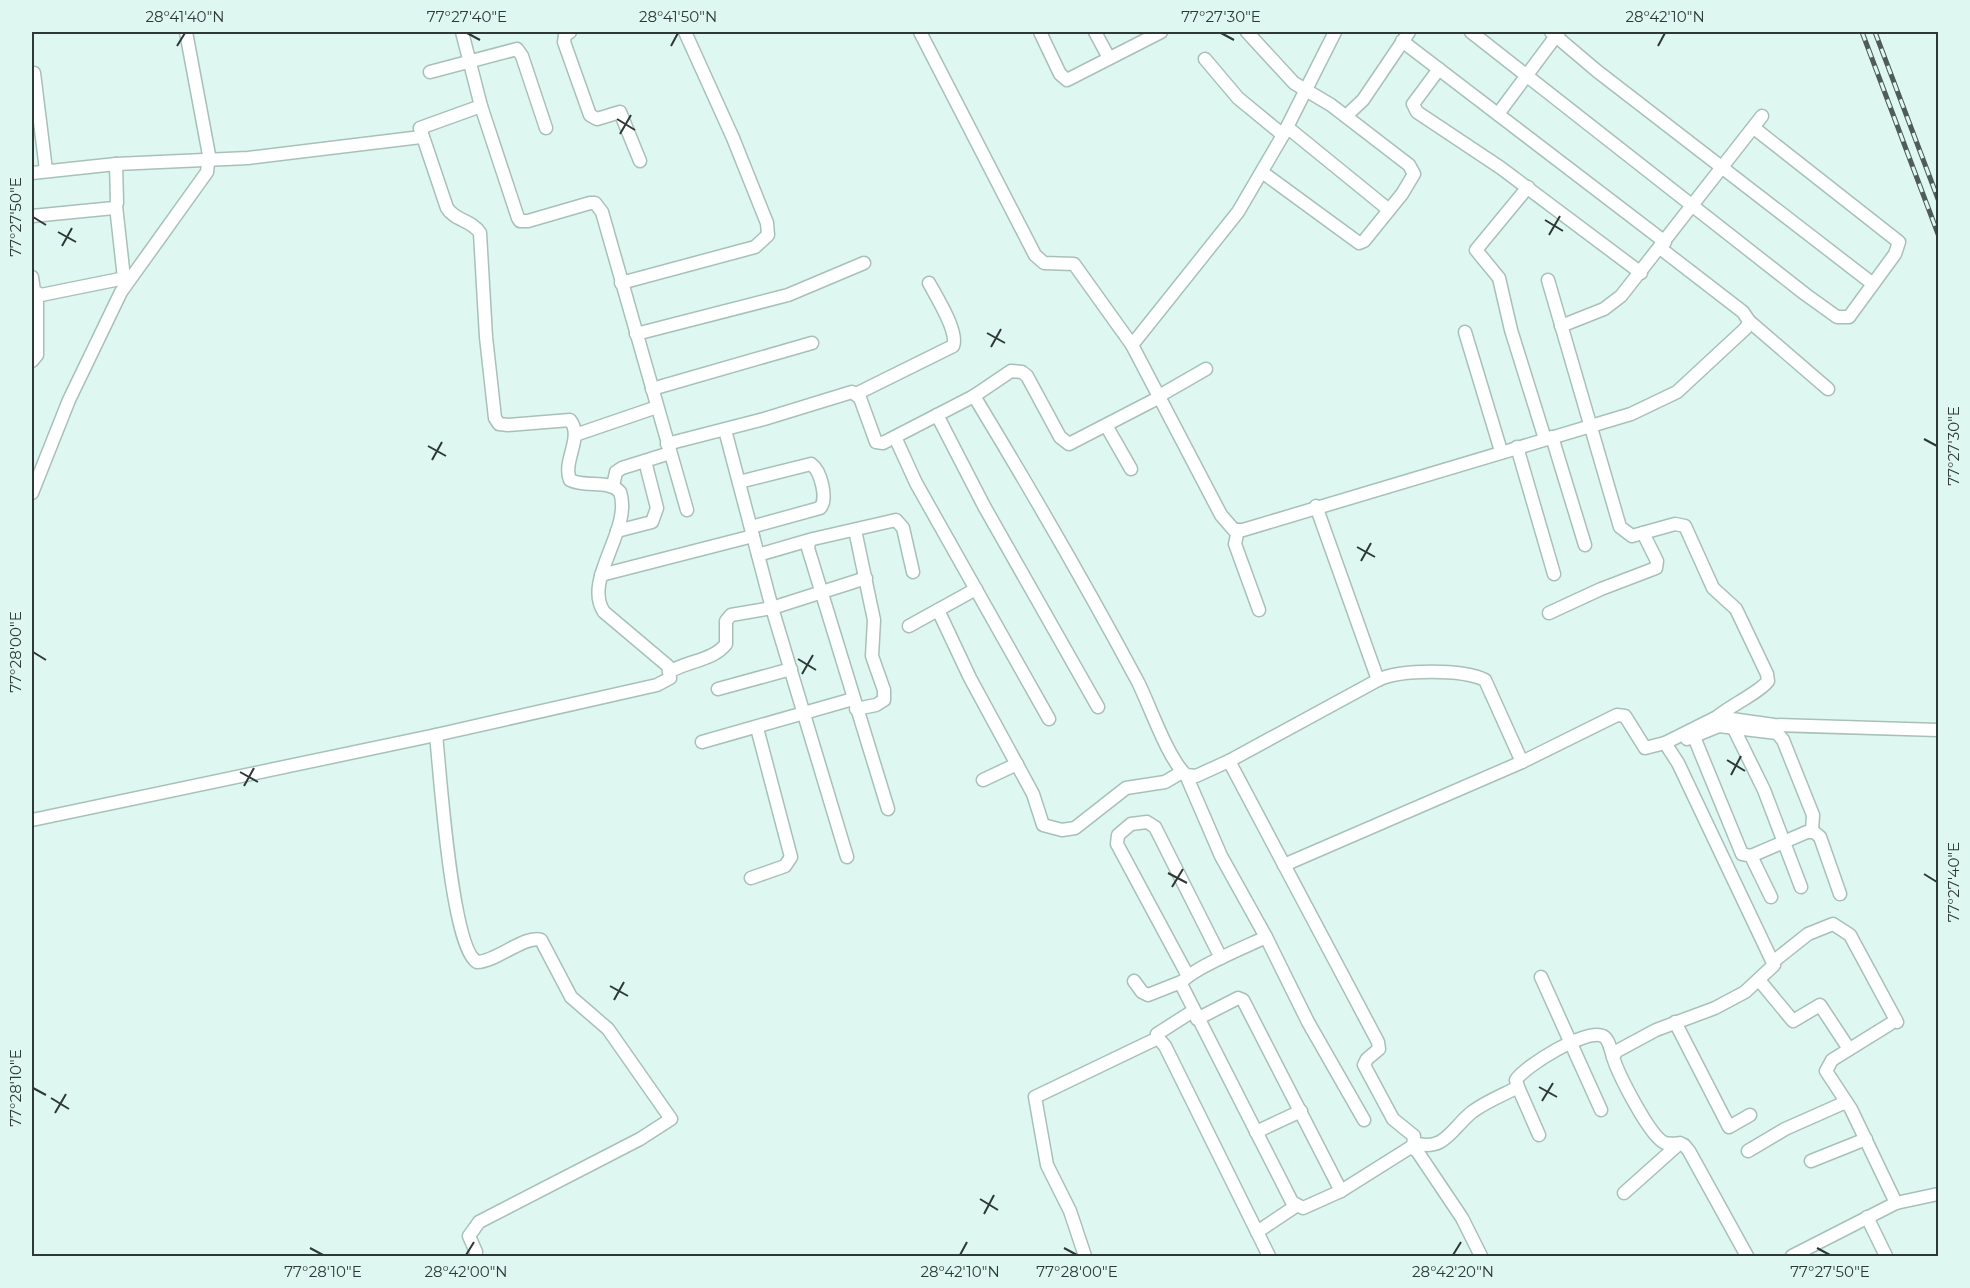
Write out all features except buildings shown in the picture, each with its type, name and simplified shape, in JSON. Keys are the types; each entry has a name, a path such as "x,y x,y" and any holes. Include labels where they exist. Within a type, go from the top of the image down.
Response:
{"street":[{"path":"32,493 88,357 127,277 207,172 209,160 186,32"},
{"path":"462,32 481,106 520,221 528,221 595,203 602,212 687,510"},
{"path":"570,32 565,35 564,42 590,115 597,119 620,112 640,161"},
{"path":"920,32 1035,255 1044,263 1068,262 1077,268 1132,345 1221,515 1226,523 1238,531"},
{"path":"1040,32 1060,74 1067,80 1161,32"},
{"path":"1095,32 1109,58"},
{"path":"1246,32 1288,77 1346,116 1412,170 1413,180 1364,241 1357,242 1262,172"},
{"path":"1132,345 1238,212 1285,131 1335,32"},
{"path":"1471,32 1805,294 1841,319 1852,314 1895,254 1899,242 1754,128"},
{"path":"621,283 755,247 768,235 767,223 752,185 688,33"},
{"path":"1498,114 1527,76 1555,33 1873,284"},
{"path":"1346,116 1363,100 1406,36 1439,69 1663,245 1743,312 1749,321 1828,389"},
{"path":"430,72 514,48 519,50 546,129"},
{"path":"1205,59 1238,99 1285,131 1389,210"},
{"path":"1439,69 1417,98 1414,108 1528,187 1641,273"},
{"path":"34,73 46,170"},
{"path":"481,106 420,128 421,137 450,213 475,226 480,232 486,338 495,418 500,424 508,425 567,419 574,426 575,435 568,469 570,480 578,483 613,486 620,492 623,503 617,531 601,575 599,600 604,612 650,649 671,671"},
{"path":"1561,326 1594,314 1613,303 1641,273 1762,116"},
{"path":"32,173 116,164 248,158 421,137"},
{"path":"116,164 116,206 127,277"},
{"path":"1528,187 1476,250 1499,278 1511,330 1585,545"},
{"path":"32,216 107,210 116,206"},
{"path":"636,334 788,295 864,263"},
{"path":"32,277 37,355 32,361"},
{"path":"34,293 127,277"},
{"path":"1548,280 1620,527 1632,536 1675,524 1685,526 1713,588 1736,609 1767,674 1768,681 1763,687 1739,700 1717,717 1669,741"},
{"path":"613,486 616,472 645,461 669,448 847,393 856,394 952,346 955,341 952,329 929,283"},
{"path":"1238,531 1630,414 1677,392 1746,328 1749,321"},
{"path":"1465,332 1501,451"},
{"path":"652,389 812,343"},
{"path":"856,394 864,406 876,442 883,443 974,396 1002,375 1017,371 1027,376 1064,442 1075,443 1107,427 1206,369"},
{"path":"974,396 1080,574 1184,773 1211,837 1266,937 1308,1022 1364,1120"},
{"path":"575,435 657,407"},
{"path":"937,415 984,506 1098,707"},
{"path":"1107,427 1131,469"},
{"path":"724,430 772,608 806,714 847,857"},
{"path":"895,437 916,483 1049,719"},
{"path":"1517,447 1554,574"},
{"path":"617,531 652,522 656,515 657,508 645,461"},
{"path":"601,575 752,532 820,508 825,500 816,468 811,464 738,482"},
{"path":"1316,506 1378,680"},
{"path":"758,555 899,520 913,572"},
{"path":"702,742 806,714 854,704 876,705 884,700 884,690 872,656 874,620 855,530"},
{"path":"1238,531 1235,544 1259,610"},
{"path":"1549,614 1601,589 1656,568 1657,561 1643,533"},
{"path":"809,542 808,548 854,704 888,809"},
{"path":"32,820 436,735 657,685 668,680 671,671 682,664 719,651 727,640 726,621 731,615 772,608 866,578"},
{"path":"909,626 976,589"},
{"path":"938,610 970,678 1035,798 1040,822 1047,827 1062,830 1080,826 1126,788 1165,782 1184,773 1196,776 1229,761 1378,680 1392,675 1413,673 1465,675 1485,680 1522,762"},
{"path":"718,689 791,669"},
{"path":"1284,865 1522,762 1617,715 1625,716 1645,748 1694,737 1715,727 1769,731 1780,735 1813,816 1812,831"},
{"path":"1717,717 1774,725 1938,730"},
{"path":"1732,727 1764,790 1801,886"},
{"path":"751,878 785,866 791,857 757,728"},
{"path":"436,735 453,889 467,951 473,960 480,963 532,939 541,940 571,997 608,1029 671,1119 640,1139 479,1222 469,1236 476,1252"},
{"path":"1694,737 1742,854 1751,856 1812,831"},
{"path":"1613,1057 1617,1051 1631,1043 1675,1022 1729,1001 1773,968 1774,960 1730,875 1669,741"},
{"path":"1229,761 1378,1042 1379,1049 1365,1062 1366,1069 1391,1115 1412,1133 1413,1146 1462,1218 1481,1257"},
{"path":"984,780 1017,764"},
{"path":"1221,958 1155,827 1147,822 1126,826 1118,835 1117,844 1184,979 1195,1015 1296,1206"},
{"path":"1812,831 1820,837 1840,894"},
{"path":"1751,856 1771,897"},
{"path":"1774,960 1808,934 1833,924 1850,935 1894,1023 1849,1049 1828,1064 1826,1071 1846,1101 1896,1203"},
{"path":"1134,981 1142,992 1148,995 1266,937"},
{"path":"1540,977 1601,1110"},
{"path":"1759,980 1793,1022 1820,1005 1849,1049"},
{"path":"1157,1034 1195,1015 1238,998 1243,1000 1341,1191"},
{"path":"1675,1022 1729,1127 1750,1115"},
{"path":"1539,1135 1516,1078 1538,1059 1570,1044 1602,1035 1606,1039 1637,1107 1652,1128 1665,1142 1680,1143 1689,1151 1746,1257"},
{"path":"1085,1257 1070,1211 1047,1165 1035,1097 1158,1038 1165,1046 1269,1257"},
{"path":"1257,1232 1296,1206 1307,1207 1341,1191 1407,1148 1439,1143 1473,1112 1518,1087"},
{"path":"1748,1151 1785,1129 1846,1101"},
{"path":"1256,1132 1301,1111"},
{"path":"1811,1161 1866,1139"},
{"path":"1624,1193 1680,1143"},
{"path":"1800,1255 1896,1203 1938,1194"},
{"path":"1868,1217 1886,1257"}],"railway":[{"path":"1862,32 1938,234"},
{"path":"1875,32 1938,199"}]}
